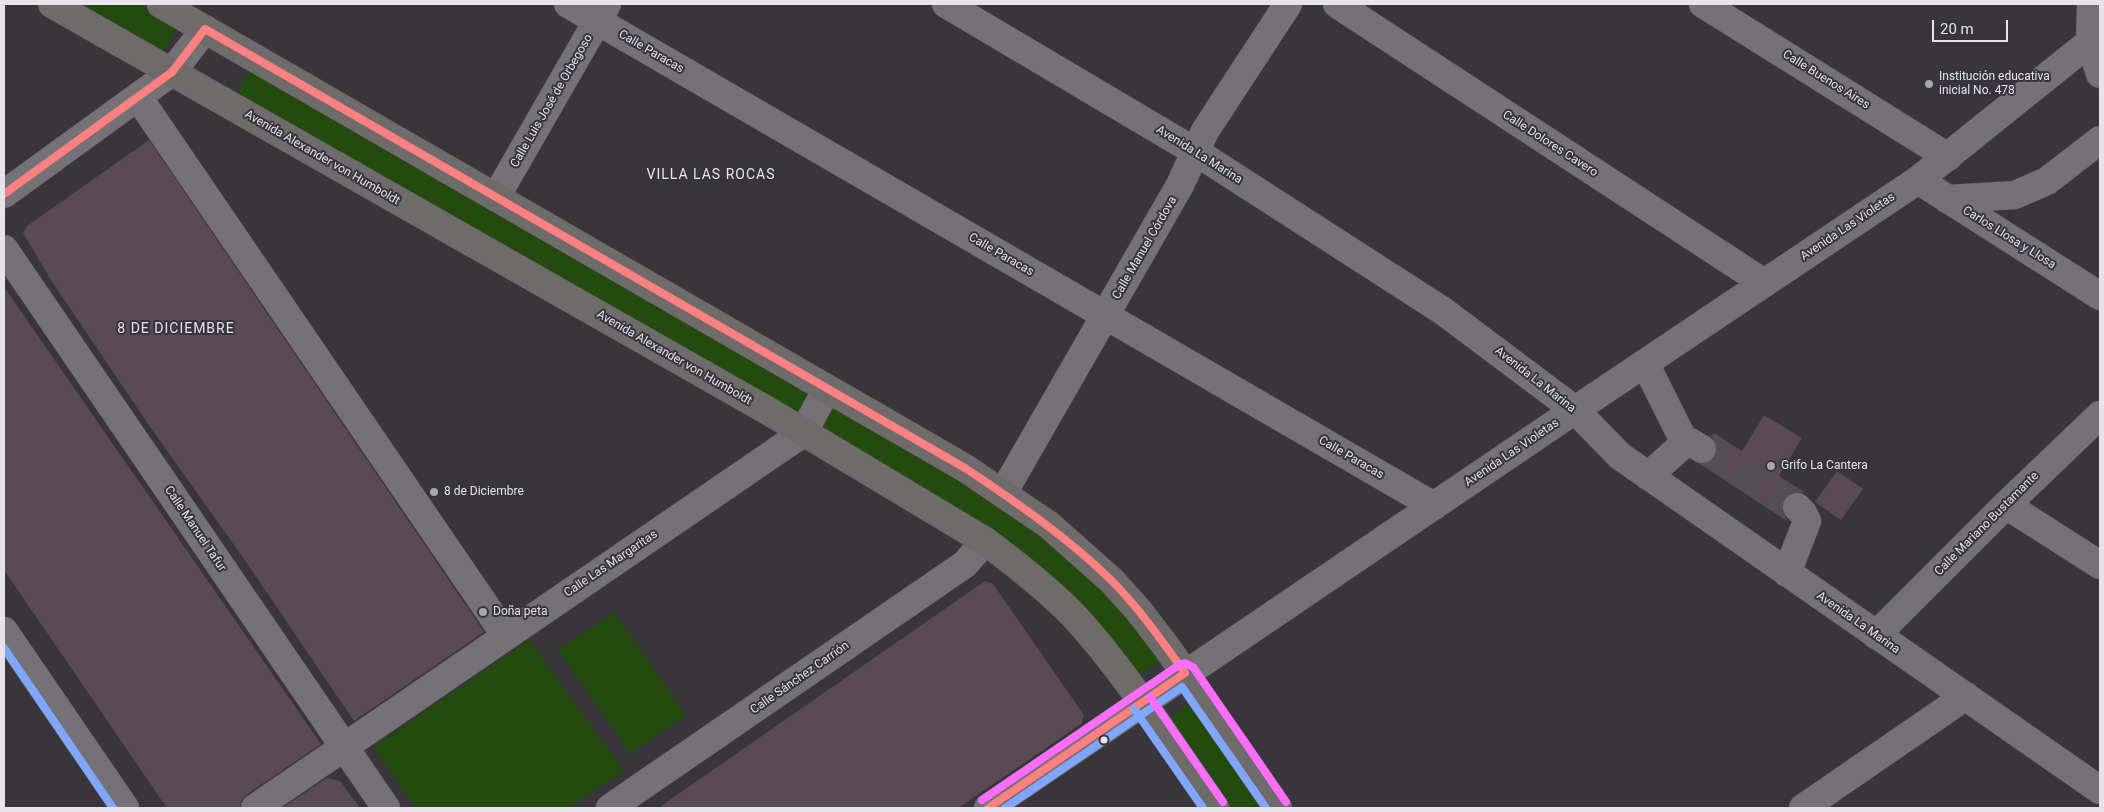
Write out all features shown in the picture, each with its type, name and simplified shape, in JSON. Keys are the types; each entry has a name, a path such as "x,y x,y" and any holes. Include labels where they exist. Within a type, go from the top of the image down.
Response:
{"main road":[{"name":"Avenida Alexander von Humboldt","path":"52,4 761,407 984,541 1016,563 1074,616 1098,644 1142,702 1215,808"},
{"path":"161,4 965,468 1049,525 1112,581 1139,611 1185,673 1278,808"}],"street":[{"name":"Calle Paracas","path":"568,4 602,12 1106,316 1434,506"},
{"name":"Avenida La Marina","path":"946,4 1196,152 1443,310 1575,410 1620,456 2100,790"},
{"name":"Calle Manuel Córdova","path":"1003,492 1180,185 1206,131 1288,4"},
{"name":"Calle Dolores Cavero","path":"1337,4 1764,284"},
{"name":"Calle Buenos Aires","path":"1703,4 1948,156"},
{"path":"2091,4 2100,74"},
{"name":"Calle Luis José de Orbegoso","path":"496,197 602,12"},
{"path":"4,194 172,72 205,29"},
{"name":"Avenida Las Violetas","path":"988,808 1142,702 1918,180 2095,37"},
{"path":"138,97 506,636"},
{"path":"1947,199 2015,195 2047,181 2100,140"},
{"name":"Carlos Llosa y Llosa","path":"1918,180 2100,296"},
{"name":"Calle Manuel Tafur","path":"4,249 386,808"},
{"path":"1645,363 1694,446 1648,476"},
{"name":"Calle Las Margaritas","path":"254,808 802,433 828,389"},
{"name":"Calle Mariano Bustamante","path":"1876,635 2100,414"},
{"path":"2006,505 2100,565"},
{"path":"1787,573 1806,521 1803,513 1797,507"},
{"name":"Calle Sánchez Carrión","path":"610,808 965,564 984,541"},
{"path":"4,631 125,808"},
{"path":"1803,808 1966,696"}],"green space":[{"path":"82,4 137,4 177,26 164,51"},
{"path":"249,71 996,500 1083,568 1163,659 1138,676 1076,602 237,94"},
{"path":"614,612 686,715 630,754 558,650"},
{"path":"529,640 624,771 568,808 416,808 373,747"},
{"path":"1189,703 1262,808 1233,808 1171,718"}],"building":[{"path":"149,140 484,632 354,721 242,556 148,424 51,280 23,233 27,226"},
{"path":"4,287 321,744 246,795 241,801 240,808 167,808 4,570"},
{"path":"1764,415 1802,438 1779,476 1806,493 1793,492 1786,496 1782,503 1782,511 1787,521 1700,464 1709,463 1716,456 1718,449 1716,442 1711,436 1714,433 1742,451"},
{"path":"1837,471 1863,489 1841,520 1815,502"},
{"path":"985,581 993,584 1084,715 1082,723 1046,748 958,808 658,808"},
{"path":"327,778 340,781 360,808 282,808"}],"tunnel":[{"path":"1702,449 1797,507"}],"transit line":[{"path":"4,194 172,72 205,29 965,468 1041,521 1094,564 1131,602 1185,673 988,808"},
{"path":"4,648 113,808"},
{"path":"982,800 1179,665 1185,663 1193,667 1286,802"},
{"path":"1005,808 1182,687 1266,808"},
{"path":"1150,697 1223,802"},
{"path":"1134,709 1203,808"}],"place":[{"name":"Institución educativa inicial No. 478","path":"1929,84"},
{"name":"Grifo La Cantera","path":"1771,466"},
{"name":"8 de Diciembre","path":"434,492"},
{"name":"Doña peta","path":"483,612"}],"district":[{"name":"VILLA LAS ROCAS","path":"711,175"},
{"name":"8 DE DICIEMBRE","path":"176,329"}]}
